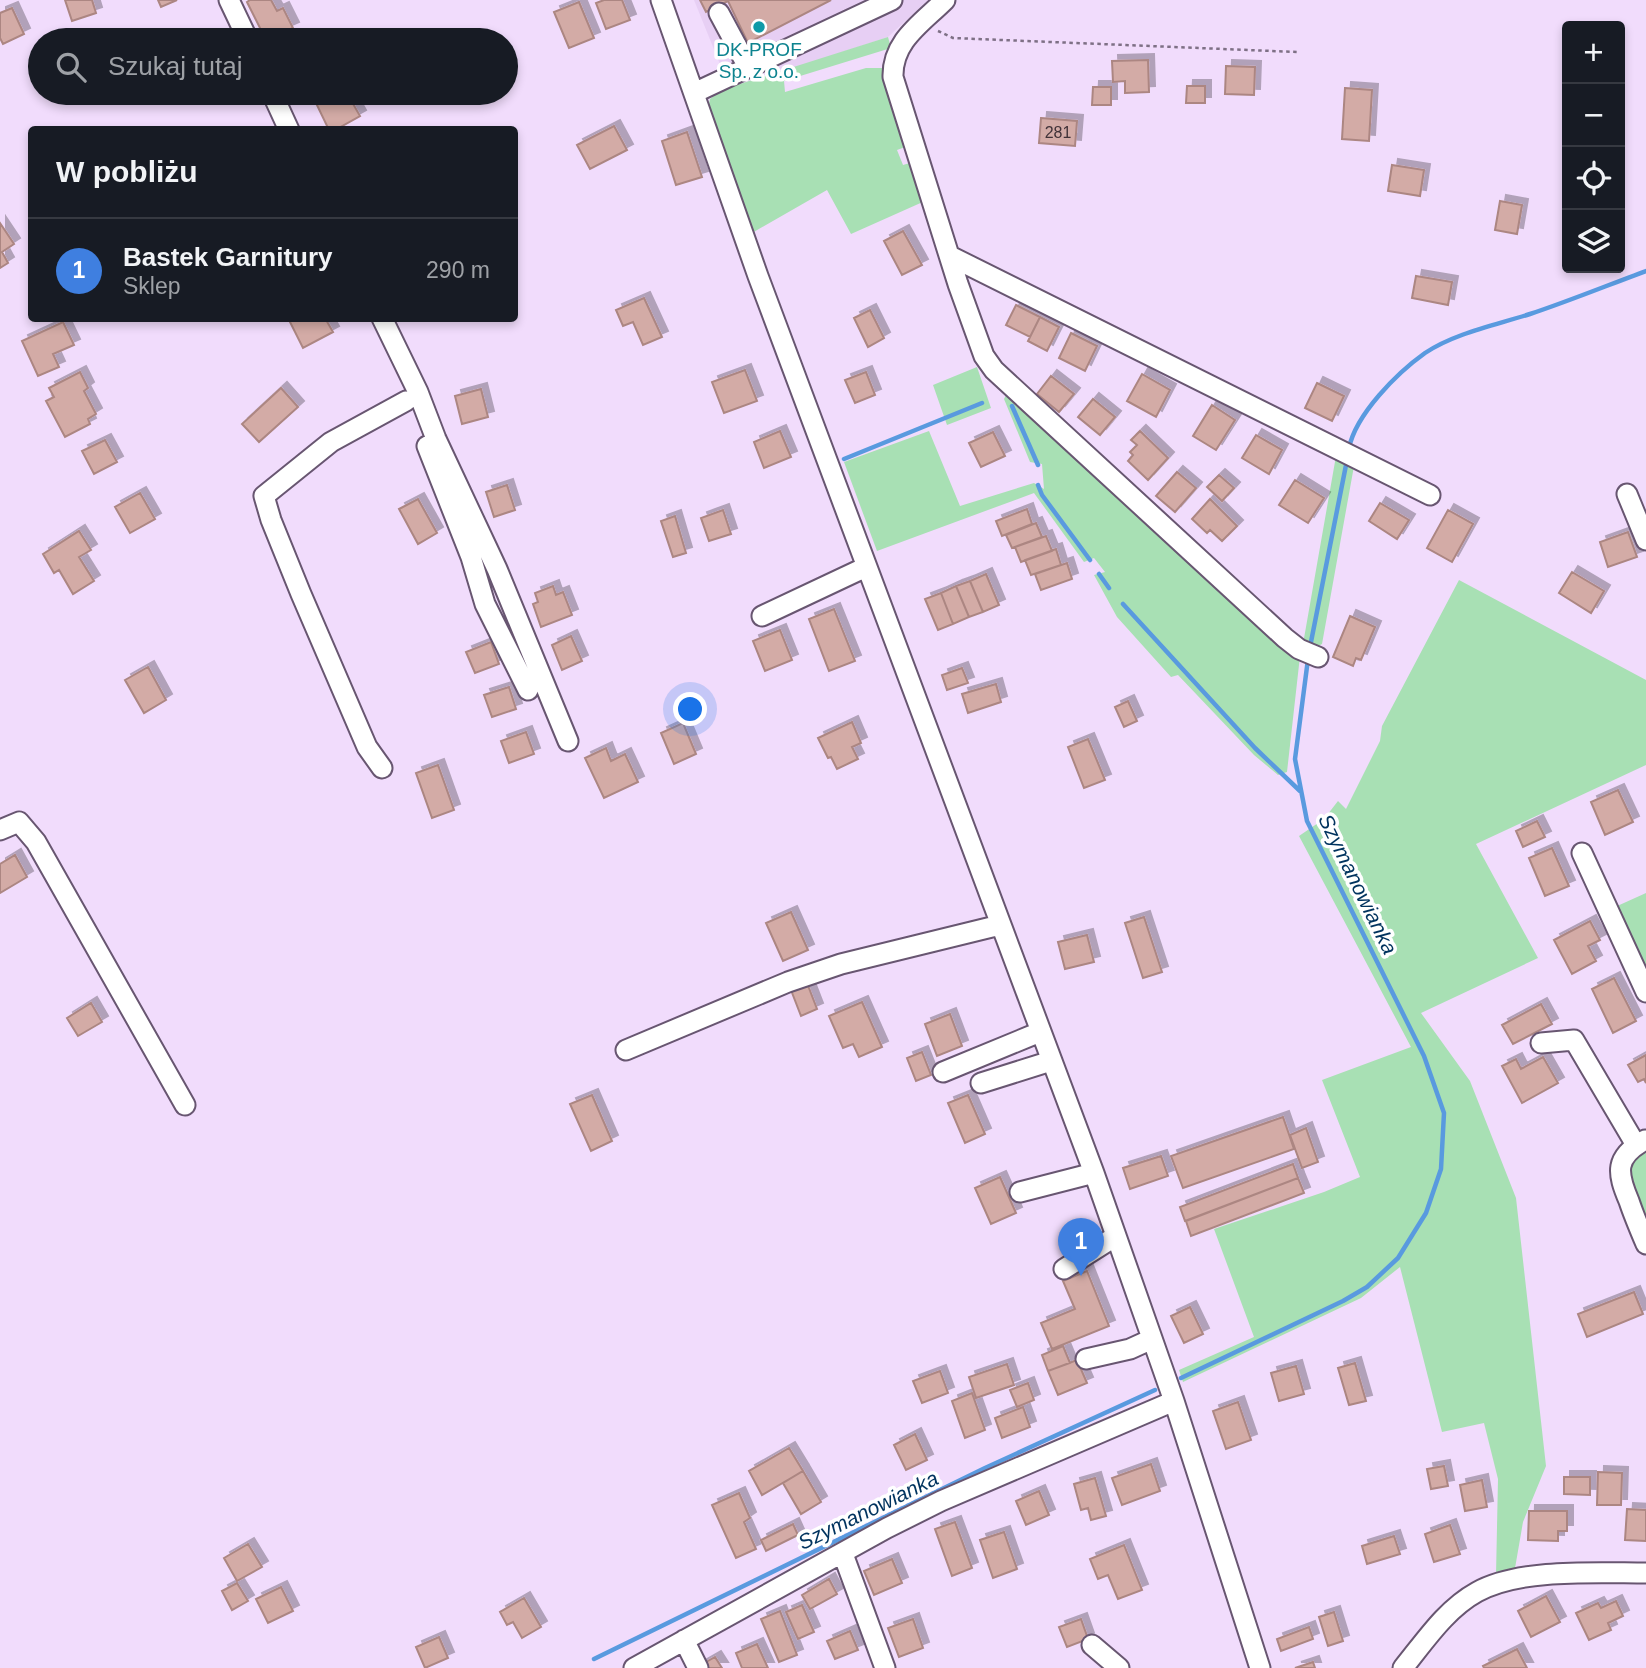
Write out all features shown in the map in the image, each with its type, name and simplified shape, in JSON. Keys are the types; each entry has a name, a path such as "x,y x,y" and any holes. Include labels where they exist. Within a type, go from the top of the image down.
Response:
{"street":[{"path":"229,0 242,28"},
{"path":"661,0 758,276 1094,1173 1174,1401 1260,1668"},
{"path":"694,93 892,0"},
{"path":"944,0 905,37 895,55 893,77 984,356 994,370 1243,601 1299,649 1318,657"},
{"path":"719,13 748,67"},
{"path":"278,105 287,126"},
{"path":"950,256 1430,495"},
{"path":"384,322 497,569 568,741"},
{"path":"382,768 367,747 312,620 271,520 264,496 331,442 406,401"},
{"path":"436,439 426,443 471,557 485,604 528,690"},
{"path":"1627,494 1646,540"},
{"path":"762,616 866,567"},
{"path":"0,830 19,822 36,842 185,1105"},
{"path":"1581,853 1646,992"},
{"path":"626,1050 788,982 841,964 1000,925"},
{"path":"943,1072 1040,1032"},
{"path":"1541,1043 1574,1041 1641,1142 1625,1156 1620,1166 1619,1179 1646,1244"},
{"path":"981,1083 1051,1061"},
{"path":"1020,1192 1094,1173"},
{"path":"1063,1269 1116,1236"},
{"path":"1086,1359 1130,1349 1152,1339"},
{"path":"634,1668 941,1501 1174,1401"},
{"path":"843,1554 885,1668"},
{"path":"1403,1668 1444,1619 1478,1592 1526,1576 1646,1573"},
{"path":"684,1640 698,1668"},
{"path":"1092,1645 1119,1668"}],"path":[{"path":"926,18 939,33 953,38 1297,52"}],"shaded area":[{"path":"694,0 928,0 888,37 730,89"}],"green space":[{"path":"888,37 891,48 784,81 785,92 866,68 885,68 908,146 897,150 903,165 913,162 925,201 851,234 827,190 752,233 707,113 710,99 721,90"},
{"path":"977,367 991,408 947,425 933,385"},
{"path":"1007,393 1300,656 1287,772 1278,775 1254,755 1178,675 1171,677 1117,617 1094,575 1105,572 1094,558 1084,562 1034,493 877,551 844,462 929,431 960,506 1034,483 1044,489 1042,464 1030,462 1004,399"},
{"path":"1336,456 1354,466 1322,644 1316,647 1303,644"},
{"path":"1459,580 1646,680 1646,765 1476,844 1538,958 1421,1013 1470,1081 1516,1198 1546,1466 1523,1522 1514,1574 1496,1575 1498,1479 1484,1423 1442,1432 1400,1267 1361,1298 1183,1382 1179,1370 1254,1337 1214,1229 1360,1177 1322,1080 1411,1047 1299,836 1324,819 1338,801 1346,809 1380,741 1382,726"},
{"path":"1646,893 1646,977 1615,907"},
{"path":"1646,1145 1646,1225 1625,1173 1626,1162"}],"building":[{"path":"65,0 92,0 96,13 72,21"},
{"path":"158,0 177,0 161,7"},
{"path":"271,0 277,11 283,8 293,28 260,28 247,2"},
{"path":"622,0 630,20 606,29 596,3"},
{"name":"DK-PROF Sp. z o.o.","path":"700,0 831,0 748,43 728,1 706,12"},
{"path":"579,2 594,38 569,48 554,12"},
{"path":"12,8 24,34 3,44 0,38 0,13"},
{"path":"1148,60 1149,92 1125,93 1125,81 1113,82 1112,61"},
{"path":"1226,66 1255,67 1254,95 1225,94"},
{"path":"1187,86 1205,86 1205,103 1186,103"},
{"path":"1093,87 1111,87 1111,105 1092,105"},
{"path":"1345,88 1372,90 1369,141 1342,139"},
{"path":"317,105 354,105 360,116 342,126 327,126"},
{"path":"1041,118 1077,121 1075,146 1039,143"},
{"path":"614,126 627,150 590,169 577,145"},
{"path":"687,132 702,177 676,185 662,141"},
{"path":"1392,165 1424,170 1420,196 1388,191"},
{"path":"1500,201 1522,205 1517,234 1495,230"},
{"path":"0,223 14,244 2,252 8,263 0,268"},
{"path":"903,231 922,265 902,275 884,241"},
{"path":"1416,276 1452,282 1448,305 1412,298"},
{"path":"644,298 662,337 643,345 633,322 623,326 616,310"},
{"path":"1016,305 1040,317 1030,337 1006,325"},
{"path":"870,310 884,338 868,347 854,318"},
{"path":"1040,317 1059,327 1047,351 1028,341"},
{"path":"63,322 74,345 53,354 59,367 38,376 22,341"},
{"path":"290,322 327,322 333,332 303,348"},
{"path":"1071,333 1097,346 1085,371 1059,358"},
{"path":"745,370 757,401 724,413 712,382"},
{"path":"80,372 88,388 84,391 96,414 88,419 90,424 65,437 46,401 54,397 49,388"},
{"path":"866,372 875,395 855,403 845,380"},
{"path":"1142,374 1170,390 1156,417 1127,401"},
{"path":"1051,376 1074,394 1059,412 1037,394"},
{"path":"1317,383 1344,396 1332,421 1305,408"},
{"path":"281,388 298,407 259,442 242,424"},
{"path":"481,389 488,417 462,424 455,396"},
{"path":"1093,399 1115,417 1100,435 1078,417"},
{"path":"1212,405 1235,420 1216,450 1193,436"},
{"path":"780,431 791,457 764,468 754,442"},
{"path":"1140,431 1168,458 1148,480 1128,461 1133,455 1130,452 1137,445 1131,440"},
{"path":"993,432 1005,456 981,467 969,443"},
{"path":"1256,435 1282,450 1269,474 1242,458"},
{"path":"105,440 117,462 94,474 82,451"},
{"path":"1177,472 1196,488 1175,512 1156,496"},
{"path":"1219,475 1234,488 1222,501 1207,487"},
{"path":"1295,480 1324,498 1308,523 1279,505"},
{"path":"507,485 515,510 494,517 486,492"},
{"path":"140,493 155,519 130,533 115,507"},
{"path":"418,499 437,533 418,544 399,509"},
{"path":"1210,499 1237,526 1222,541 1210,530 1207,533 1192,519"},
{"path":"1380,503 1409,520 1397,539 1369,521"},
{"path":"1027,509 1032,524 1002,536 996,521"},
{"path":"723,510 731,534 709,541 701,518"},
{"path":"1448,510 1473,524 1452,562 1427,548"},
{"path":"675,516 686,553 673,557 661,521"},
{"path":"1036,523 1042,537 1012,548 1006,535"},
{"path":"79,531 91,550 79,557 94,581 73,594 59,570 54,573 43,554"},
{"path":"1628,532 1637,557 1608,567 1600,542"},
{"path":"1046,536 1052,551 1021,562 1015,547"},
{"path":"1056,549 1061,565 1031,575 1025,560"},
{"path":"1067,563 1072,579 1041,590 1035,574"},
{"path":"1572,572 1604,591 1591,613 1559,593"},
{"path":"986,574 999,605 983,612 970,581"},
{"path":"970,581 983,612 969,617 956,586"},
{"path":"553,586 556,595 563,592 572,615 541,627 533,604 538,602 535,593"},
{"path":"956,586 969,617 953,624 941,593"},
{"path":"941,593 953,624 938,630 925,599"},
{"path":"834,609 855,661 829,671 809,619"},
{"path":"1350,616 1375,627 1361,660 1356,658 1353,666 1333,657"},
{"path":"780,630 792,660 765,671 753,641"},
{"path":"571,636 582,661 562,670 552,645"},
{"path":"491,642 499,664 475,673 466,652"},
{"path":"148,667 166,700 144,713 125,680"},
{"path":"962,668 968,683 947,690 942,675"},
{"path":"996,684 1001,702 968,713 962,694"},
{"path":"509,687 516,709 492,717 484,695"},
{"path":"1128,701 1137,721 1124,727 1115,707"},
{"path":"852,722 861,743 852,747 858,759 837,769 818,738"},
{"path":"683,723 696,754 674,764 661,733"},
{"path":"526,732 534,754 509,763 501,741"},
{"path":"1088,739 1105,780 1084,788 1068,747"},
{"path":"606,748 611,761 625,754 638,782 604,798 585,758"},
{"path":"438,765 454,810 432,818 416,773"},
{"path":"1618,790 1633,822 1605,835 1591,802"},
{"path":"1537,821 1545,837 1523,847 1516,831"},
{"path":"1552,848 1569,886 1545,896 1529,858"},
{"path":"15,855 27,877 0,893 0,864"},
{"path":"791,912 808,950 783,961 766,923"},
{"path":"1144,917 1162,972 1143,978 1125,923"},
{"path":"1590,921 1600,940 1588,946 1596,961 1572,974 1554,940"},
{"path":"1087,935 1094,962 1065,969 1058,942"},
{"path":"1614,978 1636,1021 1613,1033 1592,989"},
{"path":"807,983 817,1009 801,1016 791,990"},
{"path":"862,1002 882,1047 859,1057 853,1044 843,1048 829,1016"},
{"path":"91,1003 102,1022 78,1036 67,1018"},
{"path":"1541,1004 1552,1024 1513,1044 1502,1025"},
{"path":"950,1014 962,1046 937,1056 925,1024"},
{"path":"922,1052 931,1075 916,1081 907,1058"},
{"path":"1646,1055 1646,1083 1644,1079 1638,1082 1628,1065"},
{"path":"1543,1057 1558,1083 1522,1103 1502,1066 1516,1059 1521,1069"},
{"path":"592,1095 612,1141 591,1151 570,1104"},
{"path":"968,1095 985,1134 965,1143 948,1103"},
{"path":"1283,1117 1294,1149 1183,1188 1171,1156"},
{"path":"1306,1128 1318,1162 1302,1168 1290,1135"},
{"path":"1161,1156 1168,1176 1130,1189 1123,1168"},
{"path":"1293,1164 1298,1178 1185,1221 1180,1207"},
{"path":"1000,1177 1016,1213 991,1224 975,1188"},
{"path":"1298,1178 1304,1193 1191,1236 1186,1221"},
{"path":"1087,1271 1109,1326 1052,1349 1041,1323 1075,1309 1063,1281"},
{"path":"1634,1292 1643,1314 1587,1337 1578,1314"},
{"path":"1190,1307 1203,1334 1184,1343 1171,1316"},
{"path":"1063,1346 1070,1363 1048,1371 1042,1355"},
{"path":"1077,1360 1087,1383 1058,1395 1048,1371"},
{"path":"1355,1363 1366,1401 1349,1405 1338,1368"},
{"path":"1007,1364 1014,1385 976,1398 969,1377"},
{"path":"1296,1366 1304,1394 1279,1401 1271,1373"},
{"path":"940,1371 948,1393 922,1403 913,1381"},
{"path":"1028,1383 1034,1400 1017,1407 1010,1390"},
{"path":"972,1393 985,1430 965,1438 952,1401"},
{"path":"1238,1402 1251,1440 1226,1449 1213,1411"},
{"path":"1023,1407 1030,1427 1002,1438 995,1418"},
{"path":"915,1434 927,1460 906,1470 894,1445"},
{"path":"789,1448 803,1471 762,1495 749,1471"},
{"path":"1151,1464 1160,1491 1122,1505 1112,1478"},
{"path":"1444,1466 1448,1486 1431,1489 1427,1469"},
{"path":"803,1471 821,1502 801,1514 783,1483"},
{"path":"1598,1472 1622,1473 1621,1505 1597,1505"},
{"path":"1564,1477 1590,1477 1590,1495 1564,1494"},
{"path":"1095,1478 1106,1516 1091,1520 1088,1508 1081,1510 1074,1484"},
{"path":"1482,1480 1487,1507 1465,1511 1460,1485"},
{"path":"1039,1491 1049,1515 1026,1525 1016,1501"},
{"path":"739,1493 750,1518 744,1522 756,1549 736,1558 712,1505"},
{"path":"1627,1509 1646,1510 1646,1541 1625,1540"},
{"path":"1529,1511 1567,1511 1567,1531 1558,1531 1558,1541 1528,1540"},
{"path":"955,1522 972,1568 952,1576 935,1529"},
{"path":"793,1524 798,1535 766,1551 761,1540"},
{"path":"1450,1525 1460,1554 1434,1562 1425,1534"},
{"path":"1004,1532 1017,1569 993,1578 980,1540"},
{"path":"1394,1536 1400,1554 1367,1564 1362,1546"},
{"path":"248,1544 262,1567 237,1581 224,1558"},
{"path":"1124,1545 1142,1590 1118,1599 1108,1575 1098,1579 1090,1559"},
{"path":"892,1559 902,1583 874,1595 864,1571"},
{"path":"829,1579 837,1594 810,1609 802,1595"},
{"path":"237,1583 248,1601 232,1610 222,1591"},
{"path":"281,1587 293,1611 268,1623 256,1599"},
{"path":"1546,1596 1560,1622 1531,1637 1518,1611"},
{"path":"524,1598 541,1627 522,1638 513,1622 507,1625 500,1612"},
{"path":"1616,1601 1623,1616 1608,1623 1611,1630 1589,1640 1576,1613 1598,1603 1601,1608"},
{"path":"802,1605 814,1632 798,1639 786,1612"},
{"path":"780,1611 797,1655 779,1662 761,1619"},
{"path":"1334,1612 1343,1641 1328,1646 1319,1617"},
{"path":"913,1619 923,1648 899,1657 888,1628"},
{"path":"1081,1619 1088,1639 1067,1647 1059,1627"},
{"path":"1309,1627 1313,1639 1281,1651 1277,1639"},
{"path":"850,1631 858,1650 835,1659 827,1641"},
{"path":"439,1637 448,1658 425,1668 416,1647"},
{"path":"757,1644 768,1668 742,1668 736,1653"},
{"path":"1517,1649 1527,1668 1484,1668 1483,1666"},
{"path":"715,1657 722,1668 703,1668 701,1665"},
{"path":"1313,1662 1315,1668 1295,1668"}],"waterway":[{"name":"Szymanowianka","path":"1349,448 1360,422 1379,395 1425,353 1462,335 1545,309 1646,271"},
{"path":"844,459 982,403"},
{"path":"1012,406 1038,465"},
{"name":"Szymanowianka","path":"1310,647 1347,460"},
{"path":"1038,485 1042,495 1090,560"},
{"path":"1099,574 1109,588"},
{"path":"1123,604 1255,748 1300,791"},
{"name":"Szymanowianka","path":"1181,1378 1367,1287 1398,1258 1426,1213 1441,1169 1444,1113 1424,1056 1307,821 1295,759 1308,659"},
{"name":"Szymanowianka","path":"594,1659 985,1468 1155,1390"}],"place":[{"name":"DK-PROF Sp. z o.o.","path":"759,27"},
{"name":"Bastek Garnitury","path":"1081,1276"}]}
